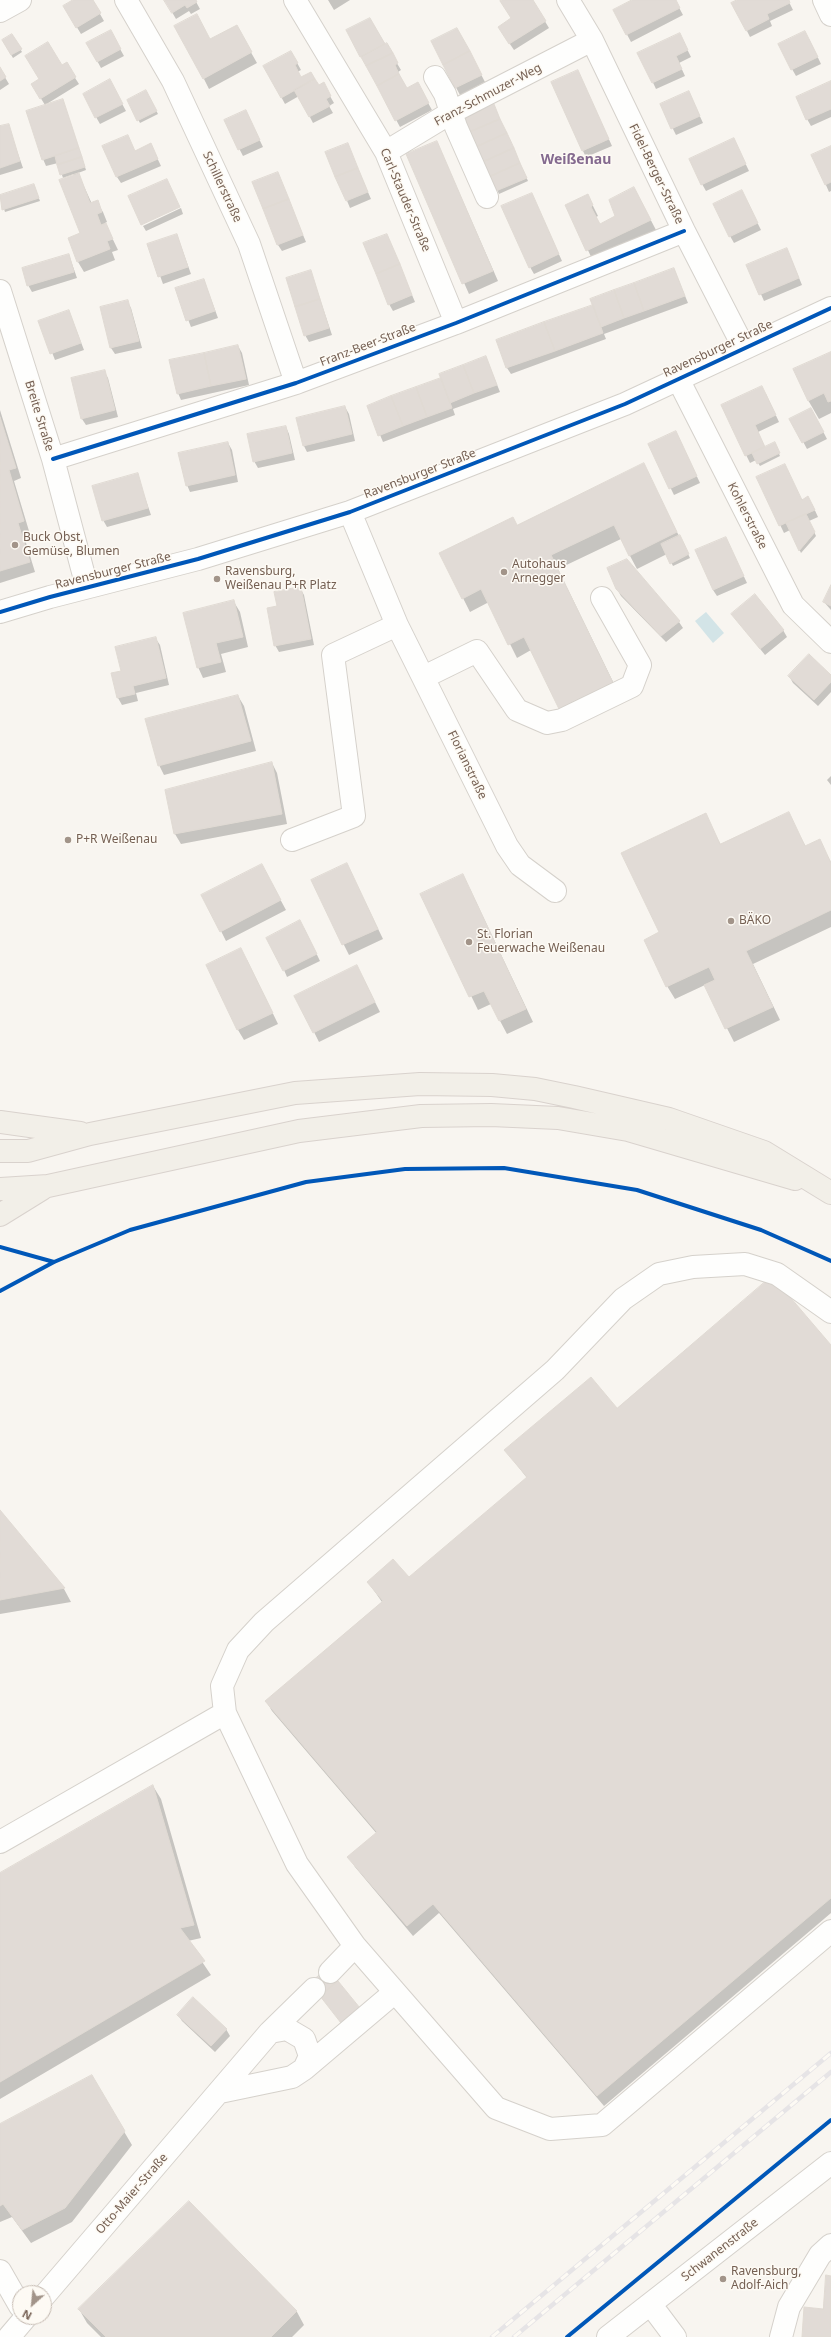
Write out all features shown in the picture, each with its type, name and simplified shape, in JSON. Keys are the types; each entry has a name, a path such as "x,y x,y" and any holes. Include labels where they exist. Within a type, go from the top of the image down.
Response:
{"main road":[{"path":"0,1151 28,1151 90,1134 295,1093 420,1084 492,1085 568,1095 668,1119 764,1152 826,1190"},
{"path":"0,1189 48,1186 299,1131 421,1116 491,1115 558,1118 628,1130 826,1190"},
{"path":"0,1122 90,1134"},
{"path":"0,1215 48,1186"}],"street":[{"path":"0,11 20,0"},
{"name":"Schillerstraße","path":"126,0 173,82 249,244 296,383"},
{"name":"Carl-Stauder-Straße","path":"294,0 386,152 456,323"},
{"name":"Fidel-Berger-Straße","path":"568,0 592,40 684,231 744,348"},
{"path":"824,0 831,15"},
{"name":"Franz-Schmuzer-Weg","path":"386,152 452,112 592,40"},
{"path":"435,77 445,94 456,127 486,197"},
{"name":"Franz-Beer-Straße","path":"53,460 296,383 456,323 684,231"},
{"name":"Breite Straße","path":"0,292 53,460 87,587"},
{"name":"Ravensburger Straße","path":"0,612 87,587 198,559 350,512 625,404 831,308"},
{"name":"Kohlerstraße","path":"678,379 793,605 831,642"},
{"name":"Florianstraße","path":"350,512 397,625 507,846 520,865 555,891"},
{"path":"424,677 477,651 518,710 547,723 562,720 632,686 640,666 602,598"},
{"path":"292,840 354,816 333,655 397,625"},
{"path":"831,1312 777,1274 745,1264 693,1267 659,1274 623,1299 556,1370 264,1622 238,1650 222,1686 225,1713 297,1864 355,1946 496,2108 550,2129 602,2125 831,1931"},
{"path":"0,1842 225,1713"},
{"path":"330,1972 355,1946"},
{"name":"Otto-Maier-Straße","path":"52,2287 270,2032 314,1989"},
{"path":"220,2092 292,2077 304,2069 395,1992"},
{"path":"270,2032 287,2029 304,2040 310,2056 304,2069"},
{"name":"Schwanenstraße","path":"608,2337 651,2305 831,2163"},
{"path":"782,2337 789,2307 820,2255 831,2245"},
{"path":"0,2271 12,2292"},
{"path":"651,2305 675,2337"},
{"path":"10,2337 20,2325"}],"shaded area":[{"path":"706,612 724,633 713,643 695,621"}],"building":[{"path":"73,0 93,0 101,13 76,28 63,6"},
{"path":"164,0 196,0 197,2 187,8 185,5 172,13"},
{"path":"533,0 546,21 509,44 498,27 511,18 500,1"},
{"path":"632,0 676,0 680,8 626,35 613,10"},
{"path":"737,0 789,0 790,3 767,14 769,19 746,31 731,3"},
{"path":"197,14 210,39 237,25 252,52 203,79 174,26"},
{"path":"370,18 385,44 360,57 346,30"},
{"path":"457,28 470,51 443,65 431,41"},
{"path":"111,30 121,49 97,62 86,43"},
{"path":"805,31 818,57 791,70 778,44"},
{"path":"680,33 688,50 676,56 682,69 652,83 637,53"},
{"path":"12,34 22,49 11,55 2,40"},
{"path":"48,42 62,65 67,62 76,77 40,99 31,84 39,79 25,56"},
{"path":"387,43 393,53 366,66 361,57"},
{"path":"291,51 298,63 295,65 301,77 311,72 315,79 281,98 263,66"},
{"path":"470,51 482,75 455,88 443,65"},
{"path":"393,53 398,63 395,65 399,74 377,86 366,66"},
{"path":"0,67 6,77 0,81"},
{"path":"578,70 609,139 582,151 551,82"},
{"path":"399,74 407,88 418,82 429,103 395,121 377,86"},
{"path":"110,79 123,104 95,118 83,94"},
{"path":"315,79 319,85 324,82 331,96 326,99 330,106 309,117 294,90"},
{"path":"831,81 831,109 806,120 796,97"},
{"path":"146,90 157,111 137,121 127,100"},
{"path":"689,91 700,116 671,129 660,104"},
{"path":"63,99 79,148 42,160 26,111"},
{"path":"494,104 500,119 470,132 463,118"},
{"path":"246,110 260,140 238,150 224,120"},
{"path":"500,119 507,133 476,147 470,132"},
{"path":"9,124 20,161 0,168 0,126"},
{"path":"507,133 514,148 483,162 476,147"},
{"path":"128,135 135,151 151,143 158,159 116,177 102,146"},
{"path":"734,138 746,164 701,185 689,159"},
{"path":"437,141 493,271 462,284 406,154"},
{"path":"348,143 358,168 335,177 325,152"},
{"path":"831,146 831,182 825,185 811,155"},
{"path":"79,148 82,157 57,165 55,156"},
{"path":"514,148 520,163 489,177 483,162"},
{"path":"82,157 85,167 60,175 57,165"},
{"path":"520,163 527,178 496,191 489,177"},
{"path":"358,168 368,192 346,201 335,177"},
{"path":"278,172 289,199 263,209 252,182"},
{"path":"79,173 90,203 98,200 102,212 97,214 101,225 106,223 113,239 107,241 110,249 77,262 68,238 80,233 59,180"},
{"path":"167,179 180,207 141,225 128,196"},
{"path":"34,184 39,198 2,210 0,195"},
{"path":"634,187 651,220 586,251 565,205 588,194 593,205 591,207 600,224 615,216 609,200"},
{"path":"742,190 758,223 729,237 713,204"},
{"path":"532,193 559,254 529,268 501,206"},
{"path":"289,199 303,235 277,245 263,209"},
{"path":"177,234 188,267 158,277 147,244"},
{"path":"387,234 400,264 376,274 363,243"},
{"path":"787,248 799,278 759,295 746,265"},
{"path":"69,254 74,272 27,286 22,268"},
{"path":"400,264 412,295 388,305 376,274"},
{"path":"674,268 685,296 644,311 634,283"},
{"path":"311,270 320,299 295,307 286,278"},
{"path":"204,279 215,311 186,321 175,288"},
{"path":"634,283 644,311 624,318 614,290"},
{"path":"614,290 624,318 601,327 590,299"},
{"path":"320,299 329,328 304,336 295,307"},
{"path":"128,300 139,341 110,348 100,307"},
{"path":"593,305 603,333 555,351 544,322"},
{"path":"69,310 81,343 50,354 38,321"},
{"path":"544,322 555,351 506,368 496,340"},
{"path":"238,345 246,379 211,386 204,353"},
{"path":"831,352 831,401 828,402 824,393 808,401 793,369"},
{"path":"204,353 211,386 177,394 169,360"},
{"path":"486,356 497,385 474,393 463,365"},
{"path":"463,365 474,393 450,403 439,374"},
{"path":"105,370 115,410 81,419 71,378"},
{"path":"441,378 452,408 427,417 416,387"},
{"path":"762,386 776,415 755,425 765,447 745,456 721,405"},
{"path":"416,387 427,417 403,426 391,396"},
{"path":"391,396 403,426 378,436 367,406"},
{"path":"345,406 352,434 303,446 296,418"},
{"path":"811,408 824,432 802,443 789,419"},
{"path":"0,417 16,468 9,470 24,521 18,523 30,562 0,571"},
{"path":"286,426 292,453 253,462 247,434"},
{"path":"676,431 697,476 669,489 648,444"},
{"path":"228,442 235,475 186,486 178,453"},
{"path":"775,442 780,453 757,464 752,453"},
{"name":"Autohaus Arnegger","path":"644,463 677,532 629,556 614,525 551,555 613,683 559,709 524,637 508,645 481,589 462,599 439,553 513,517 517,525"},
{"path":"785,464 802,500 808,496 815,510 779,526 756,477"},
{"path":"138,473 148,508 102,521 92,486"},
{"path":"806,514 815,532 799,551 786,523"},
{"path":"680,535 689,554 670,564 661,544"},
{"path":"726,537 744,576 713,590 695,550"},
{"path":"627,559 680,621 661,636 616,589 607,568"},
{"path":"831,585 831,606 823,602"},
{"path":"301,587 311,639 274,646 267,608 277,606 274,592"},
{"path":"755,594 784,630 760,649 731,614"},
{"path":"234,600 243,637 216,643 221,662 197,668 183,613"},
{"path":"156,637 166,678 133,686 135,694 117,698 111,673 121,671 115,647"},
{"path":"809,654 831,675 831,682 814,700 788,676"},
{"path":"238,695 251,741 158,766 145,719"},
{"path":"272,762 282,814 174,834 165,790"},
{"name":"BÄKO","path":"789,812 805,846 820,839 831,863 831,910 746,951 773,1007 725,1029 704,985 715,980 709,967 666,987 644,940 659,932 621,853 706,813 720,844"},
{"path":"347,863 378,929 342,945 311,880"},
{"path":"262,864 281,900 220,932 201,895"},
{"name":"St. Florian Feuerwache Weißenau","path":"463,874 526,1009 499,1021 484,991 469,997 420,894"},
{"path":"300,920 317,954 283,971 266,938"},
{"path":"241,948 273,1013 237,1030 206,965"},
{"path":"357,965 375,1002 313,1033 294,996"},
{"path":"772,1276 831,1345 831,1898 597,2096 433,1904 407,1926 347,1857 377,1832 265,1701 383,1601 367,1582 393,1559 409,1577 527,1477 504,1450 591,1377 617,1408"},
{"path":"0,1510 65,1588 0,1600"},
{"path":"153,1785 194,1925 180,1928 205,1961 0,2082 0,1873"},
{"path":"327,1969 338,1981 320,1996 309,1984"},
{"path":"338,1981 360,2008 341,2023 320,1996"},
{"path":"193,1997 227,2029 211,2046 177,2015"},
{"path":"92,2075 125,2131 65,2208 22,2230 3,2204 0,2206 0,2124"},
{"path":"189,2201 297,2311 271,2337 106,2337 78,2309"},
{"path":"826,2275 831,2276 831,2337 802,2337 804,2307 823,2309"}],"railway":[{"path":"492,2337 831,2053"},
{"path":"514,2337 831,2072"}],"cycle path":[{"path":"53,459 296,383 456,323 684,231"},
{"path":"0,612 50,597 198,559 350,512 625,404 831,308"},
{"path":"0,1291 54,1262 130,1230 306,1182 405,1169 504,1168 637,1190 761,1230 831,1261"},
{"path":"0,1247 54,1262"},
{"path":"567,2337 831,2120"}],"place":[{"name":"Buck Obst, Gemüse, Blumen","path":"15,545"},
{"name":"Autohaus Arnegger","path":"504,572"},
{"name":"Ravensburg, Weißenau P+R Platz","path":"217,579"},
{"name":"P+R Weißenau","path":"68,840"},
{"name":"BÄKO","path":"731,921"},
{"name":"St. Florian Feuerwache Weißenau","path":"469,942"},
{"name":"Ravensburg, Adolf-Aich","path":"723,2279"}],"district":[{"name":"Weißenau","path":"576,160"}]}
